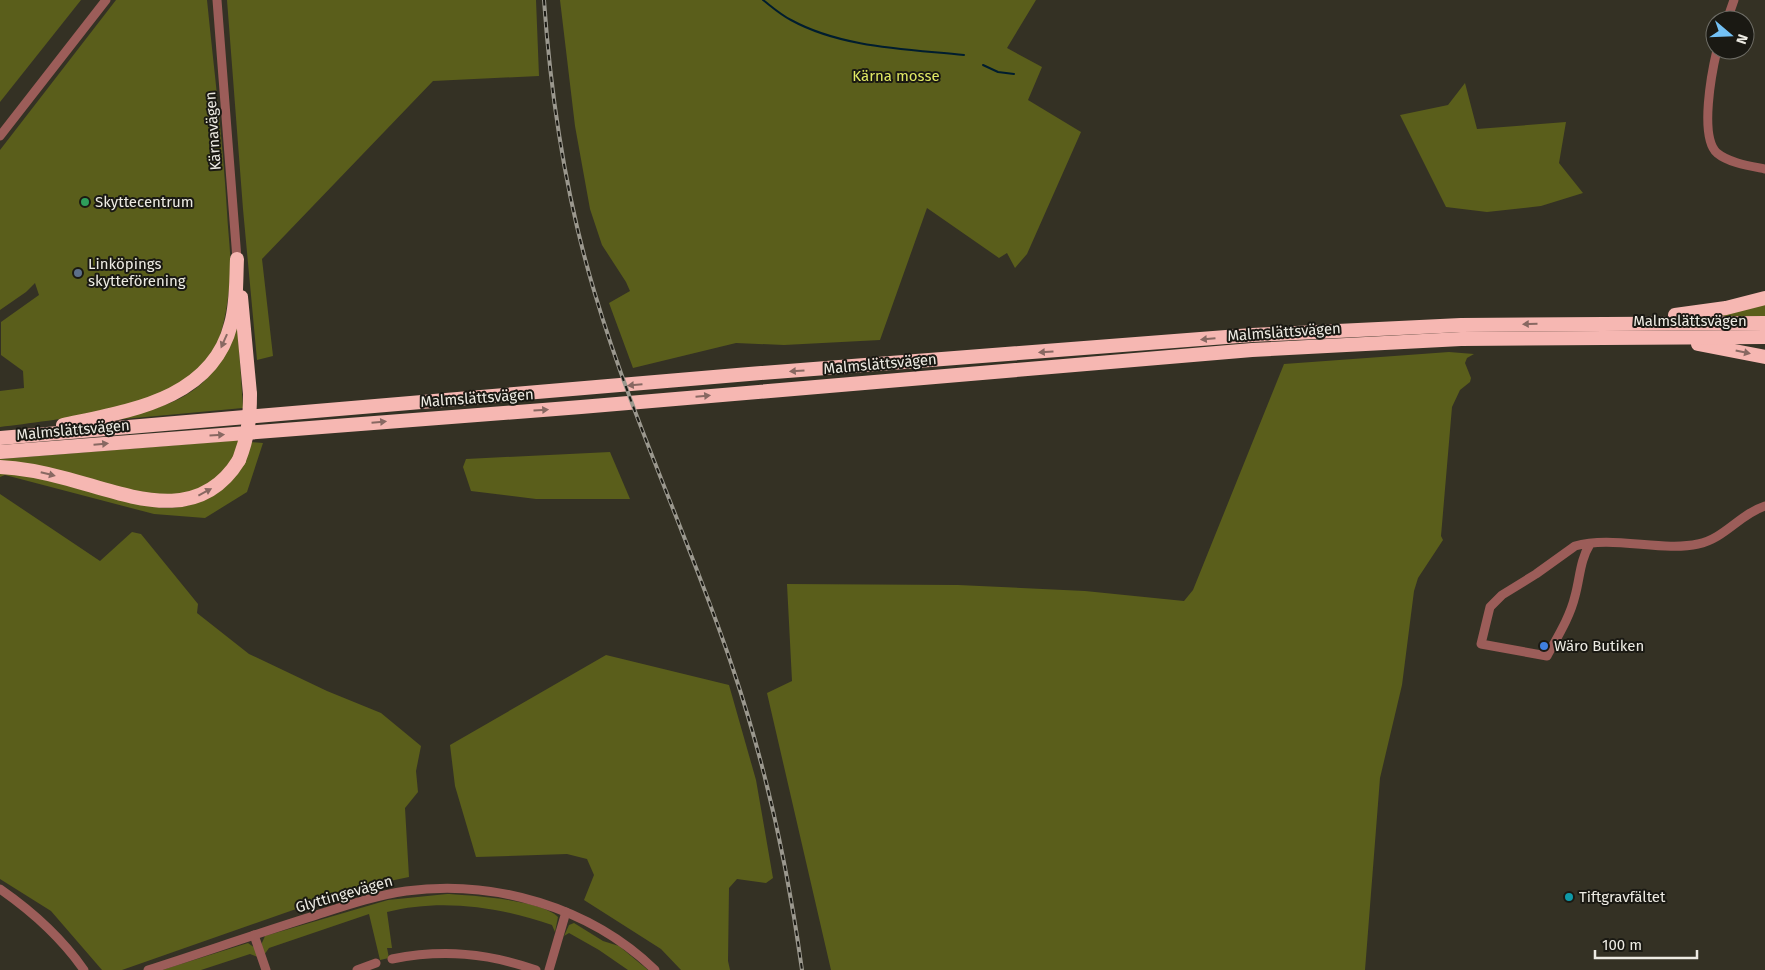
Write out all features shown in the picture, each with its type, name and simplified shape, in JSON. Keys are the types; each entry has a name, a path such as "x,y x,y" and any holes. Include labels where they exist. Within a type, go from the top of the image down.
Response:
{"highway":[{"path":"0,467 33,471 117,494 162,502 200,495 224,480 239,460 246,441 250,420 250,394 237,259"},
{"path":"2,437 151,404 186,388 211,366 226,339 234,309 237,259"},
{"path":"1609,323 1706,312 1765,298"},
{"name":"Malmslättsvägen","path":"2,437 750,374 1252,335 1362,328 1609,323 1765,323"},
{"path":"1661,337 1765,357"},
{"name":"Malmslättsvägen","path":"0,452 581,407 1252,350 1461,339 1765,337"}],"street":[{"path":"0,136 106,0"},
{"name":"Kärnavägen","path":"217,0 237,259"},
{"path":"1715,60 1709,94 1711,143 1718,154 1726,158 1765,169"},
{"path":"1590,544 1583,558 1575,597 1565,623 1547,656 1481,644 1490,607 1502,595 1536,574 1568,550 1581,544 1590,544 1699,544 1713,539 1752,512 1765,506"},
{"path":"0,889 43,922 68,948 84,970"},
{"name":"Glyttingevägen","path":"148,970 384,895 428,889 487,891 536,902 566,912 614,938 633,951 654,970"},
{"path":"550,970 566,912"},
{"path":"254,935 266,970"},
{"path":"392,959 433,953 479,954 536,970"},
{"path":"357,970 376,963"}],"green space":[{"path":"0,0 81,0 0,102"},
{"path":"116,0 207,0 221,132 230,255 229,292 222,329 213,352 199,371 181,384 158,395 104,411 0,427 0,391 24,388 23,371 1,355 1,322 39,295 35,283 26,292 0,310 0,150"},
{"path":"227,0 536,0 539,76 433,81 262,259 273,356 257,360 243,209"},
{"name":"Kärna mosse","path":"560,0 1036,0 1007,48 1042,67 1028,100 1081,132 1027,254 1015,268 1007,253 999,258 927,208 880,340 784,345 736,343 633,368 609,303 630,291 602,245 590,209 575,126"},
{"path":"1465,83 1477,129 1566,122 1559,163 1583,193 1541,206 1487,212 1446,207 1400,115 1448,105"},
{"path":"1765,303 1765,316 1714,316"},
{"path":"237,318 243,408 113,420 171,403 198,387 218,364 225,351"},
{"path":"1449,352 1474,354 1467,358 1465,363 1471,378 1470,382 1460,390 1452,407 1441,536 1443,540 1418,578 1414,591 1402,685 1380,778 1365,970 831,970 767,693 792,681 787,584 958,585 1085,591 1184,601 1193,590 1284,364"},
{"path":"241,440 230,465 214,482 186,493 157,497 0,463 0,459"},
{"path":"251,442 263,443 247,492 205,518 154,514 5,475 0,477 0,472 34,477 84,488 136,504 172,508 189,505 210,495"},
{"path":"610,452 630,499 536,499 471,491 463,467 466,459"},
{"path":"0,494 100,561 132,532 141,534 198,604 197,613 249,654 327,691 381,713 421,746 416,771 418,792 405,808 409,877 356,888 122,970 102,970 51,911 0,879"},
{"path":"606,655 729,685 756,780 773,878 766,883 737,879 729,888 728,961 730,970 681,970 661,949 584,900 594,875 587,859 567,854 476,857 455,786 450,745"},
{"path":"447,894 505,900 537,906 550,911 558,917 555,932 552,925 512,913 471,906 428,906 387,912 392,948 387,948 389,958 380,960 369,914 269,948 264,955 261,945 265,936 388,900"},
{"path":"574,923 603,941 619,946 648,970 628,970 599,950 569,933 564,936 569,925"},
{"path":"248,943 255,948 258,957 250,954 201,970 162,970"}],"waterway":[{"path":"763,0 791,20 811,29 853,42 898,49 964,55"},
{"path":"983,65 998,72 1014,74"}],"railway":[{"path":"544,0 551,75 561,148 585,258 610,342 644,436 717,622 745,706 775,818 802,970"}],"place":[{"name":"Skyttecentrum","path":"85,202"},
{"name":"Linköpings skytteförening","path":"78,273"},
{"name":"Wäro Butiken","path":"1544,646"},
{"name":"Tiftgravfältet","path":"1569,897"}]}
